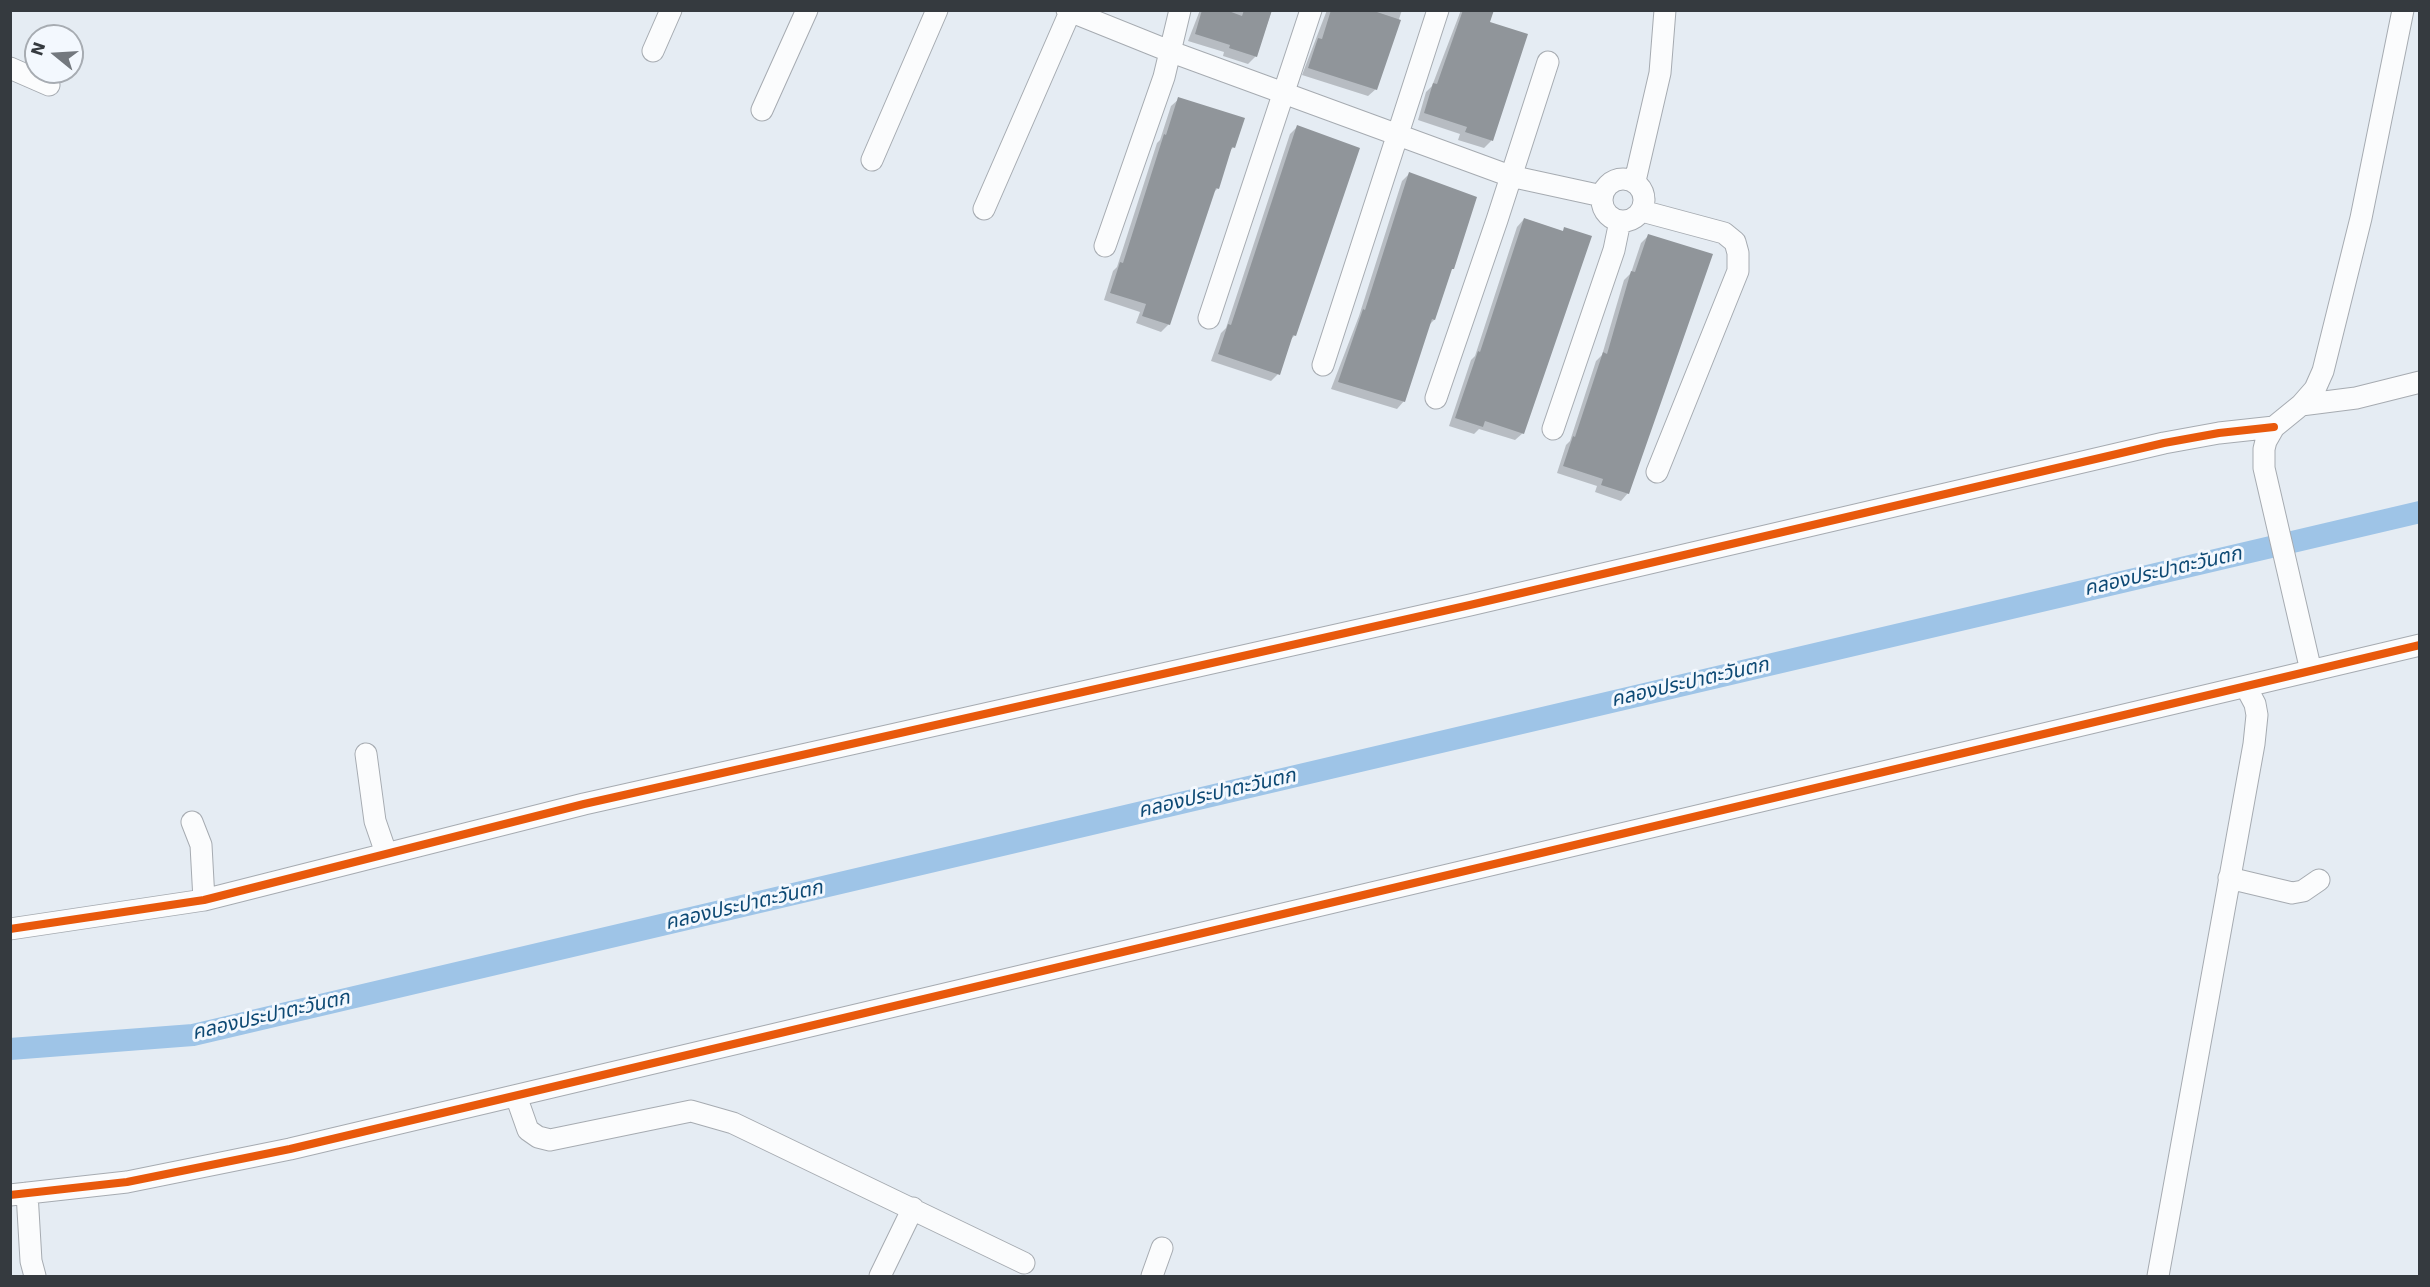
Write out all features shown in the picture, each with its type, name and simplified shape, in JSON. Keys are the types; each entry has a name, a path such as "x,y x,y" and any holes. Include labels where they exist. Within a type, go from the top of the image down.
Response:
{"street":[{"path":"653,51 671,10"},
{"path":"762,110 807,10"},
{"path":"872,160 937,10"},
{"path":"1105,246 1164,78 1179,10"},
{"path":"1209,318 1311,10"},
{"path":"1323,365 1438,10"},
{"path":"1635,181 1660,73 1665,10"},
{"path":"2311,670 2264,468 2266,441 2274,428 2301,405 2319,382 2326,360 2361,218 2403,10"},
{"path":"984,209 1069,11 1169,51 1510,176 1602,196"},
{"path":"1436,398 1548,62"},
{"path":"10,68 49,85"},
{"path":"1627,178 1635,181 1645,195 1645,203 1642,211 1628,221 1620,221 1612,219 1606,213 1602,205 1602,196 1611,182 1627,178"},
{"path":"1642,211 1724,233 1735,242 1738,253 1738,271 1658,472"},
{"path":"1553,429 1614,250 1620,221"},
{"path":"2301,405 2356,398 2420,382"},
{"path":"10,929 204,900 596,801 1470,605 2164,443 2219,433 2274,428"},
{"path":"35,1276 19,1194 127,1182 290,1149 2420,645"},
{"path":"2158,1276 2257,715 2255,704 2246,687"},
{"path":"366,754 375,821 386,854"},
{"path":"192,822 201,845 204,900"},
{"path":"2229,878 2292,893 2303,891 2319,880"},
{"path":"516,1096 528,1130 538,1137 550,1140 691,1111 733,1123 1024,1263"},
{"path":"880,1276 913,1208"},
{"path":"1152,1276 1162,1248"}],"building":[{"path":"1202,10 1226,10 1242,16 1244,10 1272,10 1257,57 1229,48 1230,45 1195,34"},
{"path":"1331,10 1371,10 1401,20 1377,90 1308,68 1318,38 1322,39"},
{"path":"1463,10 1494,10 1490,22 1528,34 1493,141 1465,132 1467,127 1424,113 1433,83 1437,84"},
{"path":"1178,97 1245,118 1235,148 1232,147 1219,189 1216,188 1170,325 1142,316 1146,304 1110,293 1120,262 1123,263"},
{"path":"1297,125 1360,148 1296,336 1293,335 1280,375 1218,354 1228,324 1231,325"},
{"path":"1409,172 1477,197 1454,269 1452,269 1435,320 1432,319 1405,402 1338,382 1363,309 1365,310"},
{"path":"1524,218 1563,231 1564,227 1592,236 1524,434 1485,421 1483,427 1455,418 1478,351 1480,352"},
{"path":"1648,234 1713,254 1629,494 1601,485 1603,479 1563,466 1603,352 1607,354 1631,271 1635,272"}],"waterway":[{"name":"คลองประปาตะวันตก","path":"10,1049 193,1035 2420,512"}],"cycle path":[{"path":"10,929 204,900 584,804 1470,605 2164,443 2219,433 2274,427"},
{"path":"10,1195 127,1182 290,1149 2420,645"}]}
